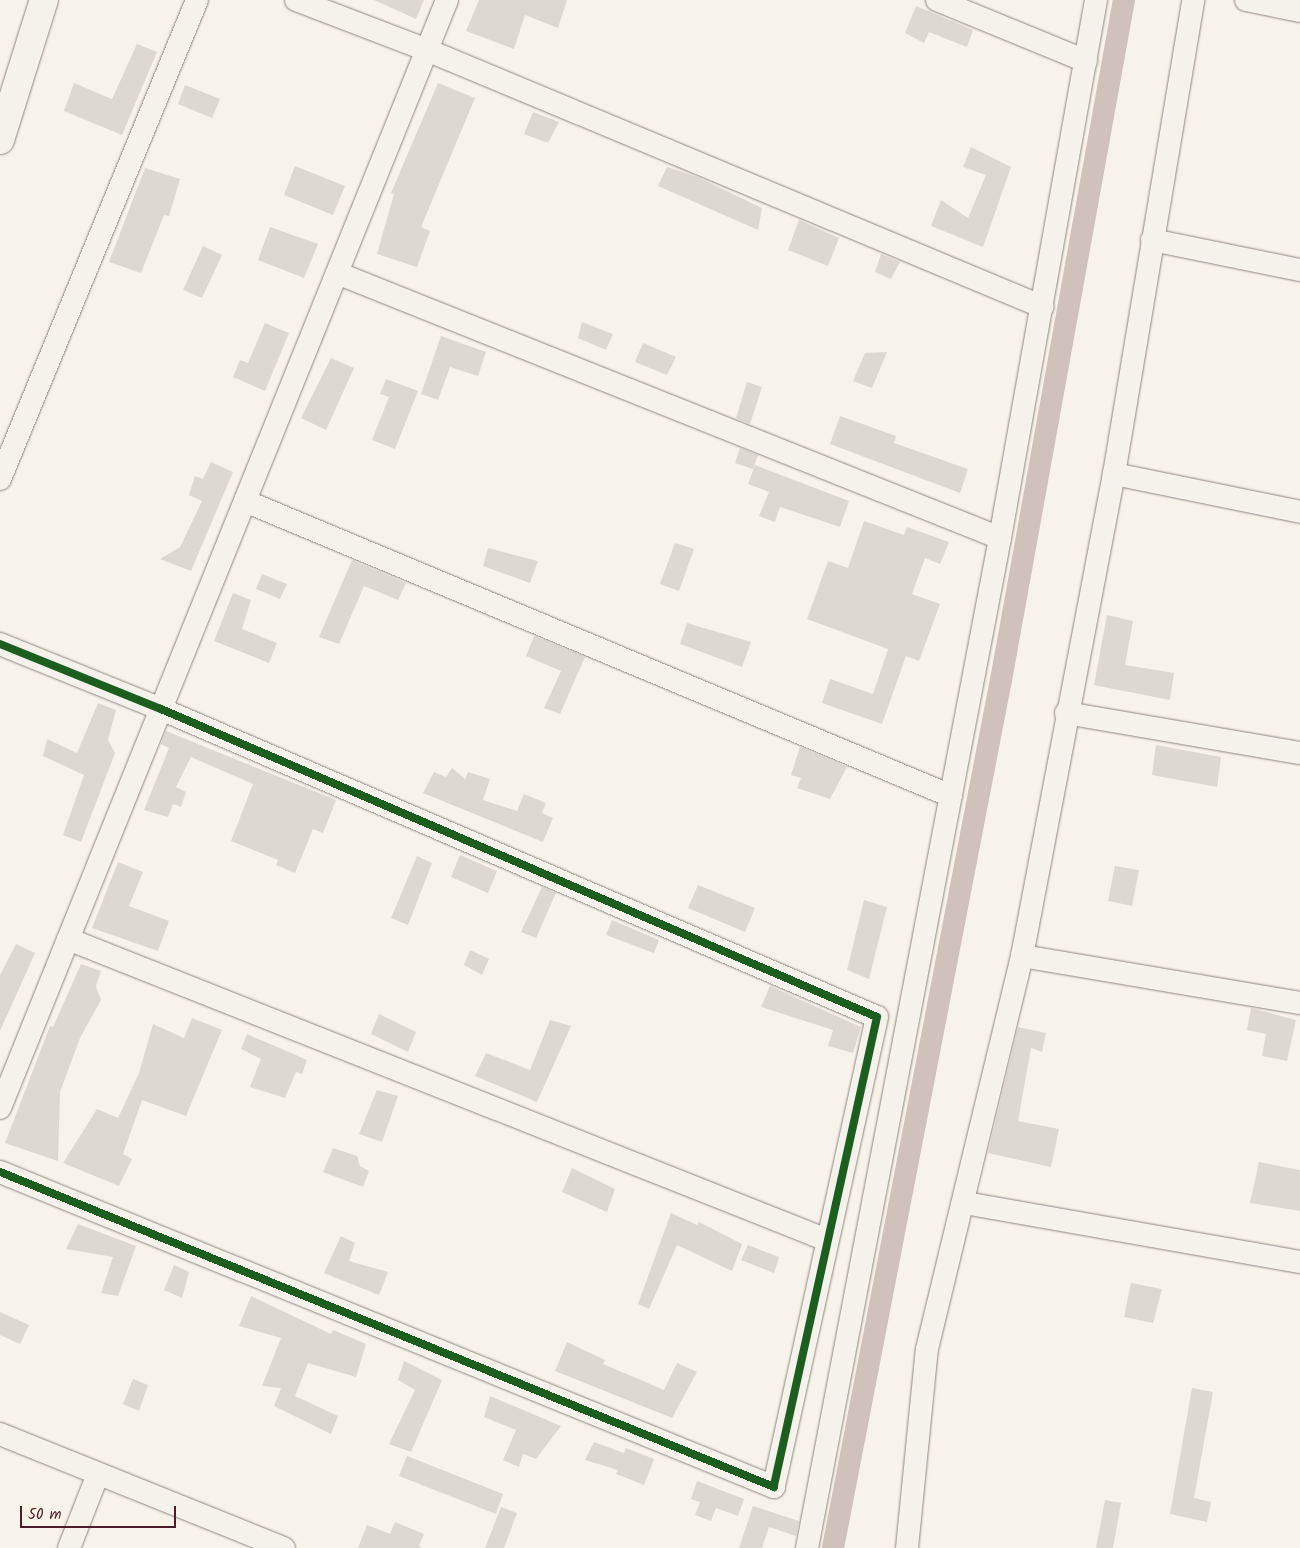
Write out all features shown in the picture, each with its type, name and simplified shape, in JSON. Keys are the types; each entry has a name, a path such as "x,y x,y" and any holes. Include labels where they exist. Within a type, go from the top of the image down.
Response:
{"street":[{"path":"0,140 44,0"},
{"path":"0,480 197,0"},
{"path":"296,0 427,50 1043,307"},
{"path":"0,1108 446,0"},
{"path":"937,0 1086,61"},
{"path":"807,1548 1000,538 1043,307 1096,0"},
{"path":"907,1548 926,1349 965,1203 1022,956 1066,713 1114,474 1193,0"},
{"path":"1246,0 1300,11"},
{"path":"1152,240 1300,270"},
{"path":"337,273 1000,538"},
{"path":"1114,474 1300,512"},
{"path":"245,501 951,796"},
{"path":"0,644 161,709 877,1017 774,1487 0,1172"},
{"path":"1066,713 1300,753"},
{"path":"68,939 827,1240"},
{"path":"1022,956 1300,1003"},
{"path":"965,1203 1300,1262"},
{"path":"0,1434 284,1548"},
{"path":"69,1548 98,1474"}],"building":[{"path":"374,0 424,0 416,19"},
{"path":"479,0 567,0 558,28 525,15 514,49 466,31"},
{"path":"916,6 973,30 967,47 929,32 924,43 905,33"},
{"path":"137,44 157,52 122,135 64,111 74,83 112,99"},
{"path":"438,83 475,98 421,227 430,231 417,267 377,254 394,194 391,193"},
{"path":"185,85 220,99 212,118 178,104"},
{"path":"533,112 559,122 548,143 524,134"},
{"path":"971,147 1011,167 983,247 931,226 941,200 968,218 986,175 963,167"},
{"path":"295,166 345,186 333,215 284,195"},
{"path":"667,167 695,176 762,208 758,230 658,186"},
{"path":"145,168 180,179 169,216 164,215 141,273 109,262"},
{"path":"799,220 839,238 828,266 788,250"},
{"path":"270,227 318,244 304,278 258,260"},
{"path":"203,246 222,255 202,298 183,290"},
{"path":"881,254 900,262 891,279 875,272"},
{"path":"582,322 613,334 606,350 578,338"},
{"path":"265,323 289,333 265,391 233,377 240,360 248,363"},
{"path":"441,336 486,352 478,376 450,367 438,400 421,394"},
{"path":"643,343 676,357 667,375 635,362"},
{"path":"887,352 872,388 853,381 865,353"},
{"path":"331,358 354,368 326,430 301,418"},
{"path":"386,379 418,391 395,449 372,440 389,397 380,394"},
{"path":"747,382 762,387 750,424 736,418"},
{"path":"840,416 896,436 894,443 968,469 960,493 830,444"},
{"path":"740,448 758,455 753,469 735,463"},
{"path":"211,462 233,472 191,571 160,559 180,547 202,501 189,495 195,476 203,479"},
{"path":"755,465 849,501 840,527 780,507 775,522 759,516 769,492 748,484"},
{"path":"864,521 904,535 907,527 949,542 940,564 925,558 912,594 940,604 919,661 906,656 882,724 822,703 830,679 873,694 888,649 807,619 828,561 848,568"},
{"path":"675,543 694,549 679,591 660,584"},
{"path":"488,548 538,561 530,583 483,566"},
{"path":"352,560 406,583 398,600 364,586 339,644 319,637"},
{"path":"262,574 287,584 280,599 256,589"},
{"path":"233,593 251,600 242,629 277,643 269,663 214,641"},
{"path":"1107,615 1133,621 1125,665 1174,673 1170,700 1094,685"},
{"path":"687,623 751,642 742,667 680,644"},
{"path":"534,636 585,657 560,714 544,708 561,671 526,656"},
{"path":"98,703 116,710 108,740 115,753 81,842 63,835 84,775 43,756 47,739 77,753"},
{"path":"166,731 336,800 323,833 313,829 295,873 276,865 278,860 231,841 253,784 191,757 176,787 186,792 181,807 173,804 168,817 144,810 169,748 161,744"},
{"path":"1156,745 1221,757 1217,787 1152,775"},
{"path":"800,747 847,767 830,799 797,788 801,778 791,775"},
{"path":"452,768 465,779 468,772 490,779 483,800 517,811 524,794 546,803 542,813 553,818 543,842 423,793 434,772 446,777"},
{"path":"460,855 497,871 488,893 451,877"},
{"path":"417,856 432,863 408,925 391,918"},
{"path":"118,862 143,872 129,906 169,921 158,951 92,928"},
{"path":"1115,866 1139,870 1132,906 1108,901"},
{"path":"698,885 755,908 745,932 688,908"},
{"path":"542,887 556,893 536,938 521,932"},
{"path":"864,900 887,907 869,979 847,970"},
{"path":"612,920 659,940 654,953 606,935"},
{"path":"16,944 35,953 0,1031 0,975"},
{"path":"470,950 489,959 482,975 464,965"},
{"path":"81,964 101,971 96,986 101,1000 80,1038 60,1092 58,1161 5,1143 50,1026 53,1027"},
{"path":"770,986 861,1027 853,1053 828,1046 833,1030 761,1007"},
{"path":"1251,1008 1296,1020 1287,1061 1262,1056 1266,1034 1247,1030"},
{"path":"379,1014 416,1032 408,1052 371,1034"},
{"path":"192,1018 222,1030 186,1116 142,1100 123,1154 132,1159 119,1186 63,1163 97,1109 118,1118 139,1073 153,1024 184,1038"},
{"path":"550,1020 571,1026 537,1102 475,1076 486,1053 530,1070"},
{"path":"1018,1027 1046,1033 1042,1052 1031,1048 1018,1121 1059,1129 1051,1167 988,1153"},
{"path":"247,1034 307,1060 302,1074 296,1072 285,1098 250,1087 261,1059 241,1049"},
{"path":"377,1090 398,1096 382,1142 359,1134"},
{"path":"333,1148 357,1156 360,1166 369,1171 363,1187 323,1172"},
{"path":"1259,1162 1300,1170 1300,1211 1250,1203"},
{"path":"572,1168 615,1189 607,1212 562,1192"},
{"path":"671,1213 697,1225 699,1222 742,1244 732,1271 677,1245 649,1309 638,1304"},
{"path":"78,1224 136,1246 118,1296 101,1293 113,1257 66,1249"},
{"path":"341,1236 355,1243 349,1261 388,1272 379,1295 324,1273"},
{"path":"748,1245 779,1257 774,1273 741,1260"},
{"path":"174,1265 189,1272 182,1298 164,1290"},
{"path":"1131,1283 1162,1289 1153,1323 1124,1317"},
{"path":"251,1296 331,1334 333,1330 366,1344 356,1377 308,1363 295,1396 338,1416 331,1434 274,1406 281,1388 262,1386 281,1338 239,1326"},
{"path":"0,1312 29,1325 20,1344 0,1335"},
{"path":"567,1342 605,1360 603,1364 664,1390 677,1363 697,1372 672,1418 555,1371"},
{"path":"404,1361 442,1380 411,1452 389,1444 415,1390 398,1380"},
{"path":"133,1379 148,1385 139,1411 123,1404"},
{"path":"1192,1388 1213,1392 1194,1498 1211,1502 1207,1522 1170,1514"},
{"path":"490,1396 561,1426 536,1459 523,1454 519,1467 503,1460 516,1430 484,1417"},
{"path":"594,1442 624,1453 626,1448 654,1459 644,1485 616,1474 618,1470 585,1460"},
{"path":"407,1456 503,1494 496,1514 399,1476"},
{"path":"697,1481 744,1499 738,1516 716,1508 711,1521 695,1515 700,1502 691,1499"},
{"path":"1105,1500 1121,1503 1113,1548 1096,1548"},
{"path":"753,1506 799,1521 796,1536 769,1527 762,1548 739,1548"},
{"path":"501,1507 517,1513 504,1548 485,1548"},
{"path":"395,1522 424,1534 419,1546 422,1548 358,1548 367,1525 390,1534"}],"waterway":[{"path":"833,1548 1001,680 1124,0"}],"cycle path":[{"path":"0,644 161,709 877,1017 774,1487 0,1172"}]}
